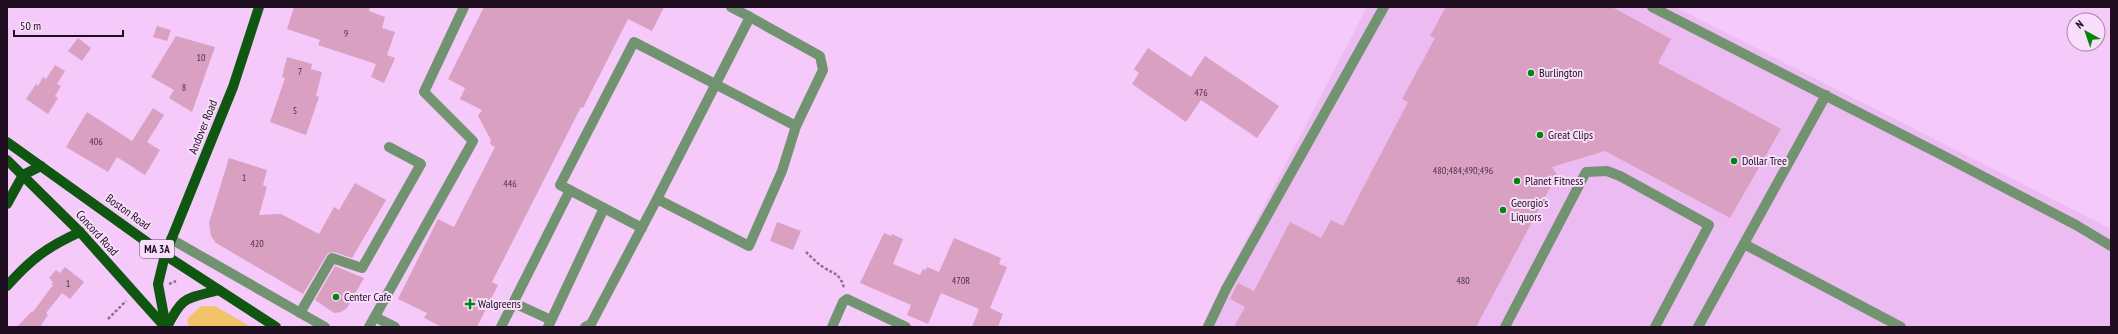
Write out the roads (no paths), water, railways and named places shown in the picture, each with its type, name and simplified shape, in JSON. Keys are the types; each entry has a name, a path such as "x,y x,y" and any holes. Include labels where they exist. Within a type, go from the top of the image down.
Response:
{"main road":[{"name":"Andover Road","path":"165,255 233,88 259,7"},
{"name":"Boston Road","path":"7,142 165,255 276,327"},
{"name":"Concord Road","path":"7,160 24,175 80,232 166,327"},
{"path":"7,204 24,175 42,166"},
{"path":"7,286 27,263 56,243 80,232"},
{"path":"165,255 158,284 166,327"},
{"path":"166,327 177,306 188,298 219,290"}],"street":[{"path":"369,327 473,141 424,92 464,7"},
{"path":"656,199 749,246 782,171 796,126 823,70 820,56 731,7"},
{"path":"1208,327 1230,282 1384,7"},
{"path":"1652,7 1826,95 2076,225 2111,246"},
{"path":"586,327 591,324 642,228 750,17"},
{"path":"642,228 560,185 634,42 796,126"},
{"path":"1698,327 1826,95"},
{"path":"300,313 332,258 362,268 421,164 389,147"},
{"path":"1505,327 1586,172 1607,171 1709,225 1655,327"},
{"path":"501,327 570,190"},
{"path":"514,302 550,324 604,208"},
{"path":"171,239 325,327"},
{"path":"1744,244 1901,327"},
{"path":"832,327 842,302 847,299 906,327"},
{"path":"375,317 396,327"}],"place":[{"name":"Burlington","path":"1531,73"},
{"name":"Great Clips","path":"1540,135"},
{"name":"Dollar Tree","path":"1734,161"},
{"name":"Planet Fitness","path":"1517,181"},
{"name":"Georgio's Liquors","path":"1503,210"},
{"name":"Center Cafe","path":"336,297"},
{"name":"Walgreens","path":"470,304"}]}
